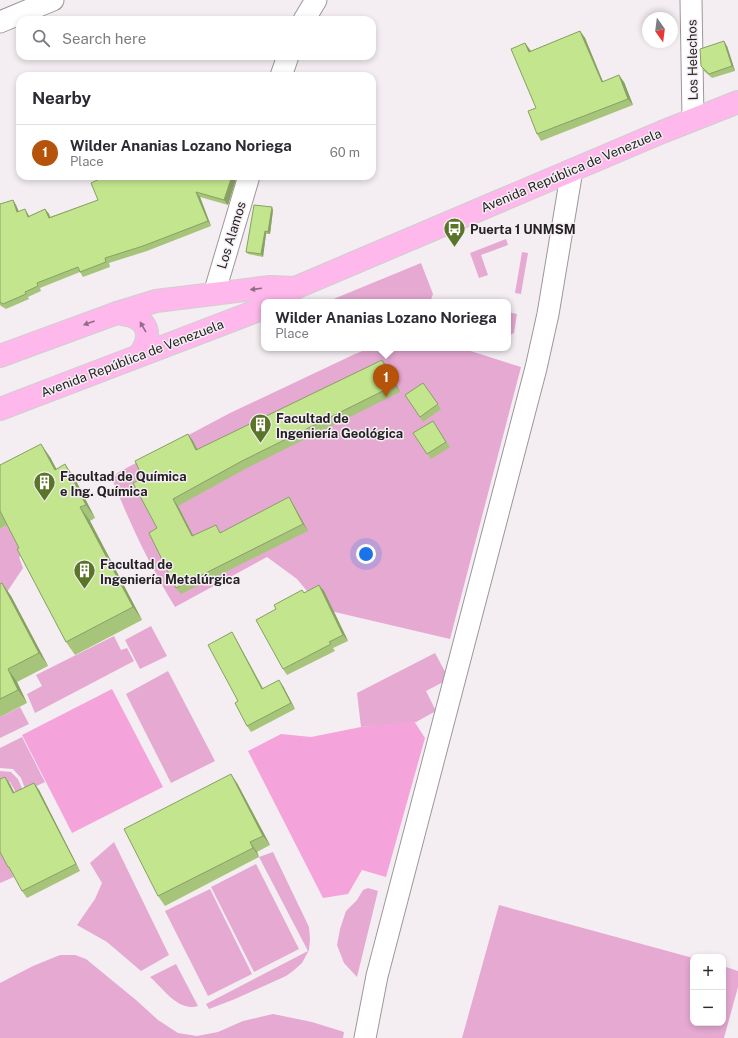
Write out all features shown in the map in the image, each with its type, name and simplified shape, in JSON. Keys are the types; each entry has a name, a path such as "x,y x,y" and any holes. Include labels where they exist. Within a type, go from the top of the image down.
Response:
{"main road":[{"name":"Avenida República de Venezuela","path":"282,299 295,288 693,119 738,102"},
{"name":"Avenida República de Venezuela","path":"1,353 156,300 270,287 295,288"},
{"name":"Avenida República de Venezuela","path":"0,409 261,309"},
{"path":"117,313 138,319 145,327 148,337 146,347 139,355"}],"street":[{"path":"0,22 53,0"},
{"path":"306,16 316,0"},
{"name":"Los Helechos","path":"691,0 693,119"},
{"path":"283,72 287,60"},
{"path":"365,1038 377,976 536,368 548,314 572,170"},
{"name":"Los Alamos","path":"214,294 248,180"}],"shaded area":[{"path":"506,239 508,245 481,255 488,275 479,278 470,253"},
{"path":"522,252 528,253 521,294 515,293"},
{"path":"421,263 433,294 431,299 333,299"},
{"path":"511,313 517,314 514,333 511,334"},
{"path":"362,351 470,351 521,367 450,639 322,609 297,579 267,557 175,607 141,546 126,513 113,481 117,473 230,413"},
{"path":"9,524 25,554 19,557 23,568 5,595 0,597 0,529"},
{"path":"151,626 167,656 140,669 125,640"},
{"path":"114,636 121,650 127,648 134,661 35,713 27,694 42,686 36,675"},
{"path":"435,653 449,679 426,691 436,711 416,722 361,727 357,693"},
{"path":"168,671 215,761 171,783 126,694"},
{"path":"112,689 163,787 72,833 22,735"},
{"path":"20,707 29,724 0,738 0,717"},
{"path":"414,721 425,738 386,877 362,870 348,894 323,898 248,751 281,734 311,737 361,727"},
{"path":"22,737 45,782 26,791 21,778 13,769 0,768 0,748"},
{"path":"0,771 11,772 18,779 25,795 19,798 10,782 0,785"},
{"path":"114,842 169,955 141,971 107,942 77,925 95,899 102,883 90,863"},
{"path":"0,850 14,877 0,883"},
{"path":"273,852 309,927 309,950 302,963 286,976 209,1009 206,1004 308,951 259,857"},
{"path":"256,864 299,949 254,972 211,887"},
{"path":"368,888 378,891 357,977 344,963 337,945 346,911 357,900 363,890"},
{"path":"210,889 252,974 208,996 165,911"},
{"path":"499,905 690,957 690,1026 726,1026 726,967 738,971 738,987 724,1038 462,1038"},
{"path":"60,955 75,955 86,959 158,1020 178,1033 197,1036 218,1032 243,1021 273,1014 312,1022 344,1032 343,1038 0,1038 0,983 33,966"},
{"path":"176,964 198,1006 184,1006 177,1002 150,977"}],"building":[{"path":"580,31 602,82 619,75 628,99 537,134 528,111 536,108 511,49 525,43 529,52"},
{"path":"724,41 732,66 709,74 701,66 700,49"},
{"path":"97,180 231,180 224,200 196,192 208,221 143,246 105,258 106,262 80,272 78,267 37,283 38,286 25,292 26,294 3,304 0,302 0,204 13,200 17,212 25,209 28,217 45,209 49,218 98,200 91,183"},
{"path":"254,205 272,207 268,232 265,231 261,254 246,252"},
{"path":"382,360 395,385 242,461 173,499 192,536 216,525 220,533 289,497 303,524 176,588 149,533 157,528 133,483 143,478 135,461 188,434 196,450"},
{"path":"423,383 438,404 420,417 405,395"},
{"path":"433,421 446,442 427,454 413,433"},
{"path":"41,444 55,470 65,464 86,505 80,507 133,607 66,642 17,549 19,548 0,511 0,465"},
{"path":"2,583 39,653 8,669 18,690 0,699 0,584"},
{"path":"319,585 343,635 329,642 331,644 283,669 256,620 276,609 274,605 302,590 304,593"},
{"path":"232,632 262,689 279,680 291,703 247,726 235,703 238,701 208,645"},
{"path":"231,774 263,836 250,842 253,848 158,896 124,829"},
{"path":"5,777 13,793 34,783 76,864 22,891 0,852 0,779"}],"place":[{"name":"Puerta 1 UNMSM","path":"454,248"},
{"name":"Wilder Ananias Lozano Noriega","path":"386,397"},
{"name":"Facultad de Ingeniería Geológica","path":"260,444"},
{"name":"Facultad de Química e Ing. Química","path":"44,502"},
{"name":"Facultad de Ingeniería Metalúrgica","path":"84,590"}]}
